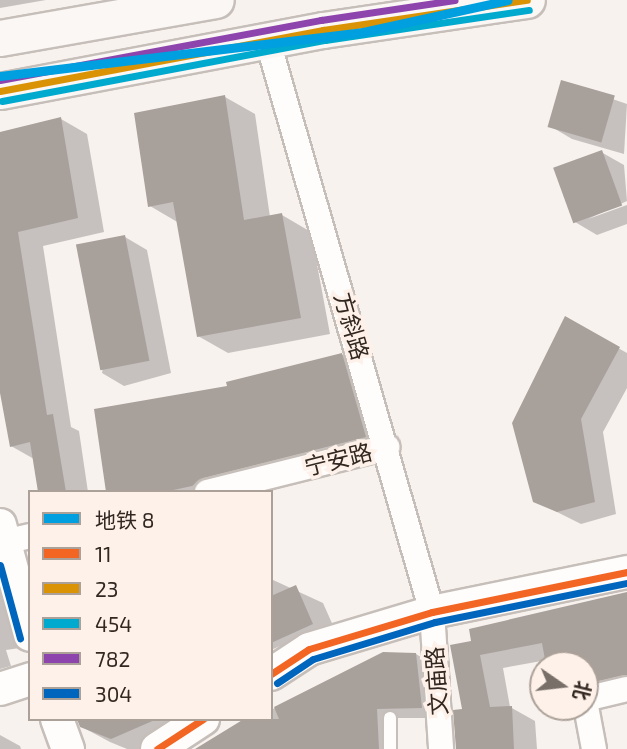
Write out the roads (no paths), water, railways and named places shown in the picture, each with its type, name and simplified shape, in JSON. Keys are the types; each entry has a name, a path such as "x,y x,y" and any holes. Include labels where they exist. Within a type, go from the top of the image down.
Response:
{"main road":[{"path":"0,38 216,0"},
{"path":"0,91 268,42 527,0"}],"street":[{"name":"方斜路","path":"268,42 387,447 432,612"},
{"name":"宁安路","path":"215,490 387,447"},
{"path":"8,537 28,626"},
{"path":"273,673 309,649 432,612 627,572"},
{"name":"文庙路","path":"432,612 441,749"},
{"path":"0,689 28,680"},
{"path":"599,696 627,689"},
{"path":"58,721 68,749"},
{"path":"158,749 199,721"},
{"path":"589,721 594,749"}],"lane":[{"path":"390,718 390,749"}],"metro line":[{"name":"8","path":"0,76 363,32 508,0"}]}
